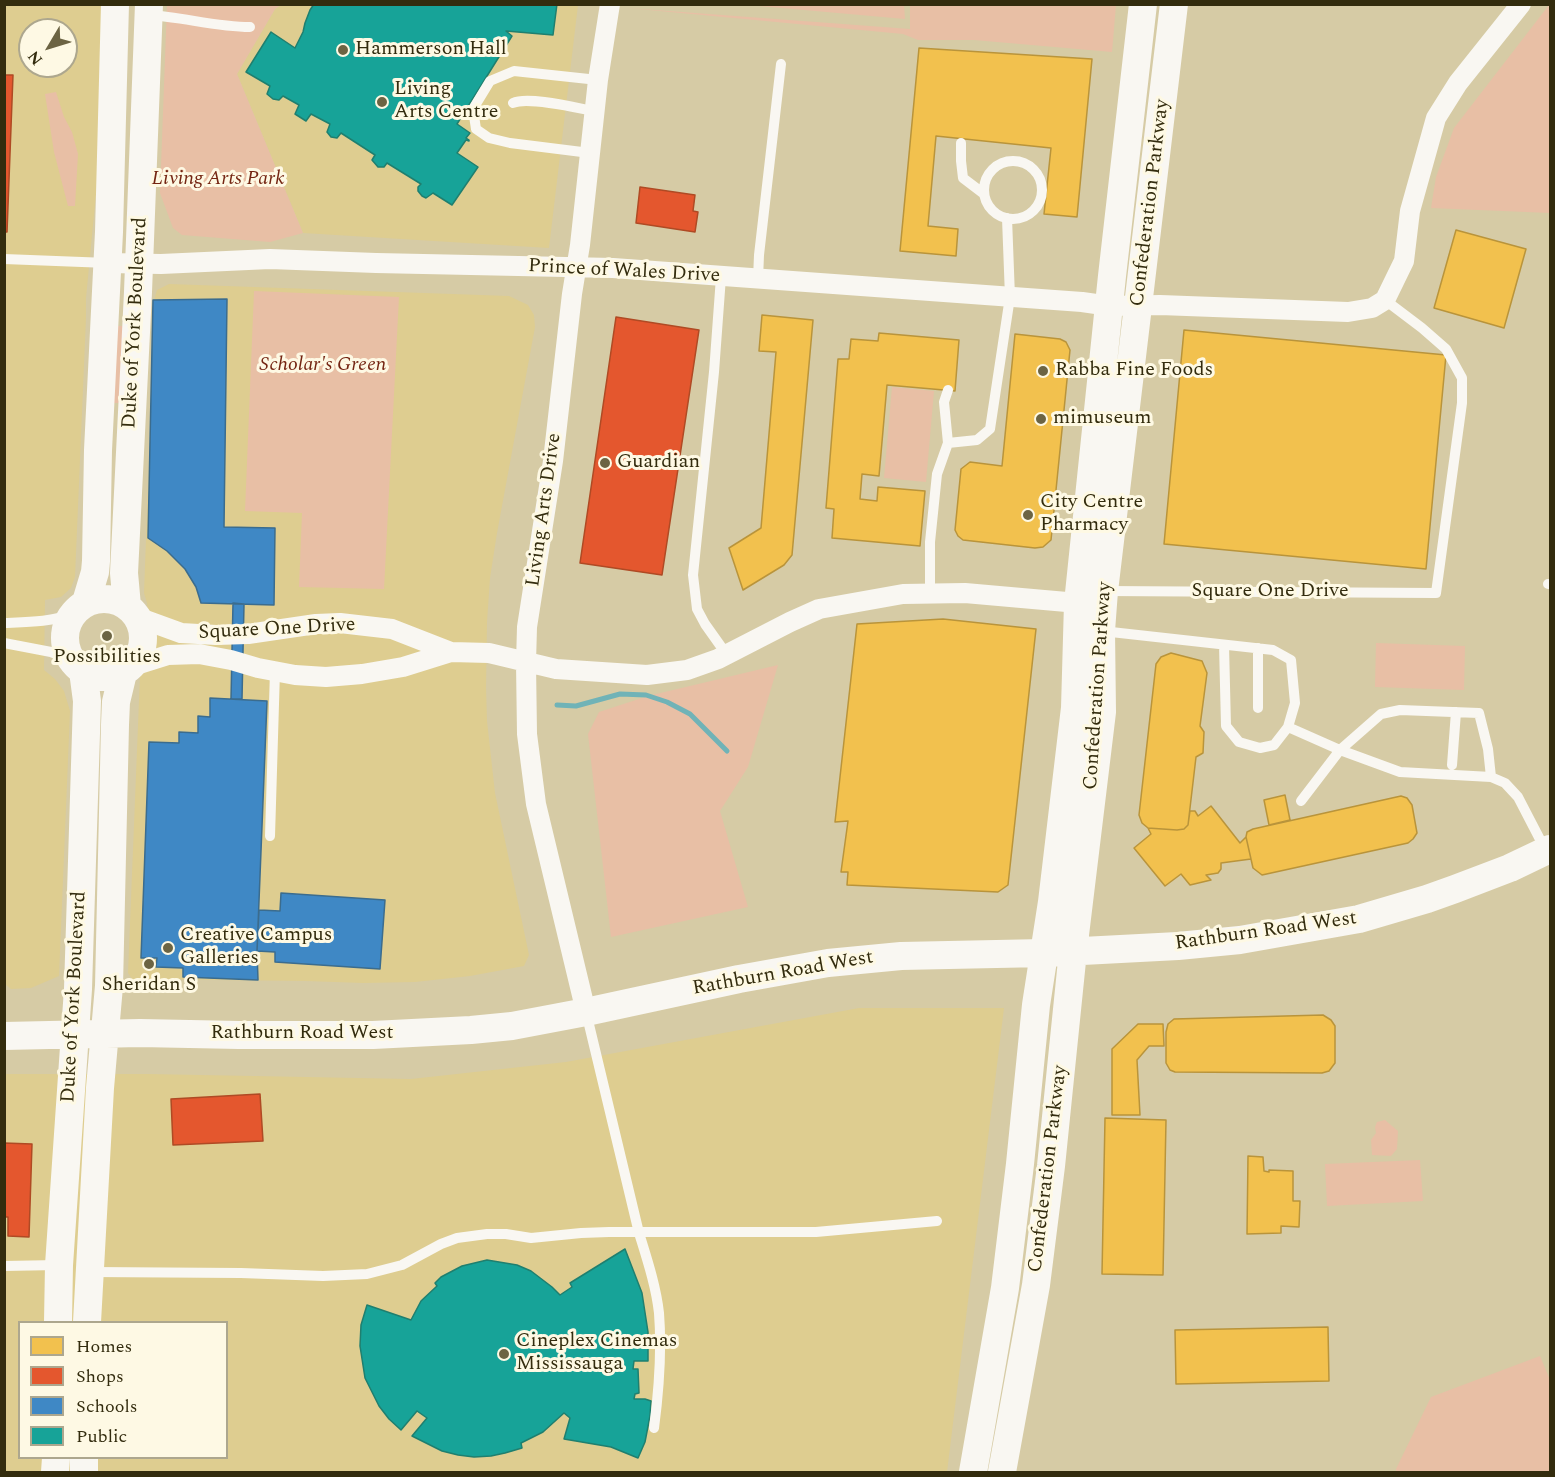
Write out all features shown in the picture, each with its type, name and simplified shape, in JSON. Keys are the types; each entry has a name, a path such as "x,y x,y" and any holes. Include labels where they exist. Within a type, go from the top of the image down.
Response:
{"street":[{"name":"Duke of York Boulevard","path":"80,608 95,572 96,561 98,450 108,263 115,4"},
{"name":"Living Arts Drive","path":"586,1012 536,804 527,734 526,663 527,627 553,461 594,111 610,4"},
{"name":"Confederation Parkway","path":"973,1473 1005,1288 1036,1005 1052,902 1075,708 1078,603 1143,4"},
{"name":"Confederation Parkway","path":"1002,1473 1036,1285 1051,1166 1073,951 1102,712 1101,631 1104,591 1174,4"},
{"path":"1385,300 1404,261 1410,211 1436,118 1458,83 1521,4"},
{"name":"Duke of York Boulevard","path":"132,611 123,573 149,10"},
{"name":"Prince of Wales Drive","path":"108,263 270,259 376,264 577,267 886,287 1110,306 1348,312 1372,308 1385,300"},
{"name":"Square One Drive","path":"128,669 168,655 199,654 275,671 320,677 362,674 403,667 451,652 489,653 556,669 646,675 687,670 727,655 819,609 903,594 965,593 1078,603"},
{"path":"100,599 114,600 132,611 142,629 144,642 140,655 128,669 110,678 96,677 77,666 66,648 64,636 67,624 80,608 100,599"},
{"name":"Square One Drive","path":"132,611 181,633 193,634 248,633 340,623 392,628 451,652"},
{"name":"Duke of York Boulevard","path":"77,666 87,701 78,988 74,1035 74,1269 87,1321"},
{"name":"Duke of York Boulevard","path":"59,1321 74,1269 100,1088 109,987 116,702 128,669"},
{"name":"Rathburn Road West","path":"4,1036 140,1033 415,1034 512,1026 828,963 901,956 1044,953 1178,946 1240,940 1359,919 1455,889 1549,854"}],"lane":[{"path":"149,10 232,27 250,27"},
{"path":"758,279 781,64"},
{"path":"590,153 510,143 489,138 476,129 473,109 490,81 514,71 598,80"},
{"path":"513,103 519,100 533,101 594,111"},
{"path":"961,143 963,178 984,194"},
{"path":"1014,160 1033,168 1042,186 1042,196 1038,205 1031,213 1015,219 996,214 988,205 984,194 984,183 988,173 1004,162 1014,160"},
{"path":"948,443 977,440 990,429 1010,297 1007,218"},
{"path":"4,259 108,263"},
{"path":"721,277 714,372 693,575 697,609 727,655"},
{"name":"Square One Drive","path":"1104,591 1436,593 1462,403 1462,378 1446,349 1385,300"},
{"path":"930,593 930,542 937,474 948,443 944,402 948,390"},
{"path":"4,623 61,618 80,608"},
{"path":"1101,631 1273,650 1291,660 1295,703 1288,727 1274,745 1260,748 1239,742 1226,726 1224,645"},
{"path":"4,643 51,652 77,666"},
{"path":"1258,648 1258,708"},
{"path":"270,836 275,671"},
{"path":"1301,801 1340,750 1381,714 1400,710 1479,713 1488,749 1491,777"},
{"path":"1452,765 1456,712"},
{"path":"1288,727 1340,750 1400,772 1491,777 1505,783 1518,797 1549,854"},
{"path":"586,1012 659,1311 660,1379 654,1428"},
{"path":"4,1266 323,1276 367,1274 384,1271 441,1244 465,1236 506,1234 531,1238 581,1233 816,1232 937,1221"}],"shaded area":[{"path":"4,5 105,5 100,152 86,298 75,577 71,588 61,597 45,600 44,670 64,691 70,711 59,976 31,988 11,989 4,983"},
{"path":"281,5 578,5 549,248 303,233 237,74 275,9"},
{"path":"169,284 509,296 528,305 534,315 535,327 490,578 487,622 487,721 495,793 529,955 524,966 470,976 415,982 363,983 132,979 128,973 140,676 151,638 144,593 155,297 157,290"},
{"path":"859,1008 1004,1008 947,1472 5,1472 4,1074 411,1079 566,1062"}],"green space":[{"name":"Living Arts Park","path":"167,5 281,5 275,9 237,74 303,233 270,242 182,235 173,228 160,193"},
{"path":"748,5 904,5 905,19"},
{"path":"910,5 1116,5 1112,52 974,40 918,40 903,34 628,8 910,29"},
{"path":"1549,5 1550,213 1431,208 1436,177 1454,128"},
{"path":"56,92 78,154 75,206 68,206 54,152 45,94"},
{"name":"Scholar's Green","path":"254,291 399,297 384,589 299,587 302,513 245,511"},
{"path":"115,326 125,326 122,403 113,403"},
{"path":"892,387 934,391 926,482 884,478"},
{"path":"1376,643 1465,646 1464,690 1375,687"},
{"path":"778,665 748,767 720,811 748,907 611,937 588,734 599,712 648,696"},
{"path":"1385,1120 1398,1131 1397,1149 1391,1156 1372,1155 1371,1140 1376,1133 1375,1127 1377,1122"},
{"path":"1420,1160 1423,1201 1327,1206 1325,1164"},
{"path":"1540,1356 1550,1380 1550,1472 1396,1472 1431,1397"}],"building: Homes":[{"path":"919,48 1092,59 1077,217 1044,214 1051,148 936,136 928,226 958,229 956,256 900,251"},
{"path":"1456,230 1526,249 1504,328 1434,308"},
{"path":"762,315 813,320 792,555 784,565 743,590 729,548 761,528 776,352 759,351"},
{"path":"1184,330 1446,355 1426,569 1164,544"},
{"path":"879,333 959,340 955,391 887,385 879,476 862,474 860,499 877,501 878,487 925,491 920,546 832,538 834,509 826,508 838,359 849,359 851,339 878,341"},
{"path":"1015,334 1060,339 1066,342 1070,350 1051,540 1043,547 1035,548 963,540 955,530 961,469 970,462 1002,466"},
{"path":"943,619 1036,629 1008,885 998,892 847,885 848,872 841,872 848,821 835,822 857,624"},
{"path":"1171,653 1202,661 1207,673 1200,726 1204,732 1203,753 1196,757 1188,825 1184,829 1177,830 1148,828 1142,823 1139,815 1156,664 1161,657"},
{"path":"1285,795 1290,820 1269,825 1264,800"},
{"path":"1401,796 1407,798 1412,805 1417,833 1408,843 1262,875 1253,868 1246,837 1247,832 1253,829"},
{"path":"1211,806 1240,843 1246,837 1251,859 1221,863 1218,873 1206,875 1211,880 1190,885 1181,874 1165,886 1134,848 1151,834 1148,828 1184,829 1188,825 1190,811 1195,811 1198,816"},
{"path":"1323,1015 1335,1026 1335,1063 1329,1071 1322,1073 1175,1072 1170,1070 1166,1063 1166,1032 1168,1024 1174,1019"},
{"path":"1138,1024 1163,1024 1164,1046 1149,1046 1137,1060 1140,1115 1112,1115 1112,1049"},
{"path":"1105,1118 1166,1120 1163,1275 1102,1274"},
{"path":"1248,1156 1263,1157 1264,1171 1293,1171 1293,1201 1300,1201 1299,1227 1281,1226 1281,1233 1247,1234"},
{"path":"1328,1327 1329,1381 1176,1384 1175,1330"}],"building: Shops":[{"path":"4,75 13,75 7,232 4,232"},
{"path":"640,187 695,195 693,211 698,212 695,232 636,223"},
{"path":"616,317 699,330 662,575 580,563"},
{"path":"260,1094 263,1141 173,1145 171,1099"},
{"path":"4,1143 32,1144 29,1237 8,1236 8,1217 4,1217"}],"building: Schools":[{"path":"227,299 224,527 275,528 274,605 201,603 196,587 185,569 167,551 148,538 153,300"},
{"path":"233,603 244,604 242,699 231,699"},
{"path":"210,698 267,701 257,951 258,980 183,977 183,968 156,967 157,958 141,958 149,742 179,743 179,732 198,733 198,716 210,717"},
{"path":"281,893 385,900 380,969 275,962 275,952 257,951 259,910 280,911"}],"building: Public":[{"name":"Living Arts Centre","path":"314,4 557,4 553,35 506,31 512,36 457,124 470,133 466,138 469,141 466,140 457,153 478,167 452,205 433,193 426,198 422,196 418,191 421,184 387,163 384,167 378,167 372,160 375,155 341,133 337,138 331,137 327,132 330,124 311,114 306,121 295,114 299,105 283,96 279,100 273,99 267,94 270,86 246,72 271,32 295,48"},
{"name":"Cineplex Cinemas Mississauga","path":"625,1249 642,1293 648,1332 648,1361 634,1361 633,1369 638,1369 639,1393 635,1394 634,1399 651,1401 645,1442 638,1458 611,1447 564,1439 570,1418 564,1413 543,1432 521,1443 522,1448 491,1456 458,1455 442,1451 412,1436 427,1418 417,1411 401,1430 379,1406 365,1378 360,1346 361,1325 367,1305 411,1320 421,1301 437,1286 435,1283 441,1277 462,1266 487,1260 517,1265 531,1271 560,1295 572,1287 570,1283"}],"waterway":[{"path":"557,705 576,706 620,694 646,695 667,702 690,714 727,751"}],"place":[{"name":"Hammerson Hall","path":"343,50"},
{"name":"Living Arts Centre","path":"382,102"},
{"name":"Rabba Fine Foods","path":"1043,371"},
{"name":"mimuseum","path":"1041,419"},
{"name":"Guardian","path":"605,463"},
{"name":"City Centre Pharmacy","path":"1028,515"},
{"name":"Possibilities","path":"107,636"},
{"name":"Creative Campus Galleries","path":"168,948"},
{"name":"Sheridan S","path":"149,964"},
{"name":"Cineplex Cinemas Mississauga","path":"504,1354"}]}
